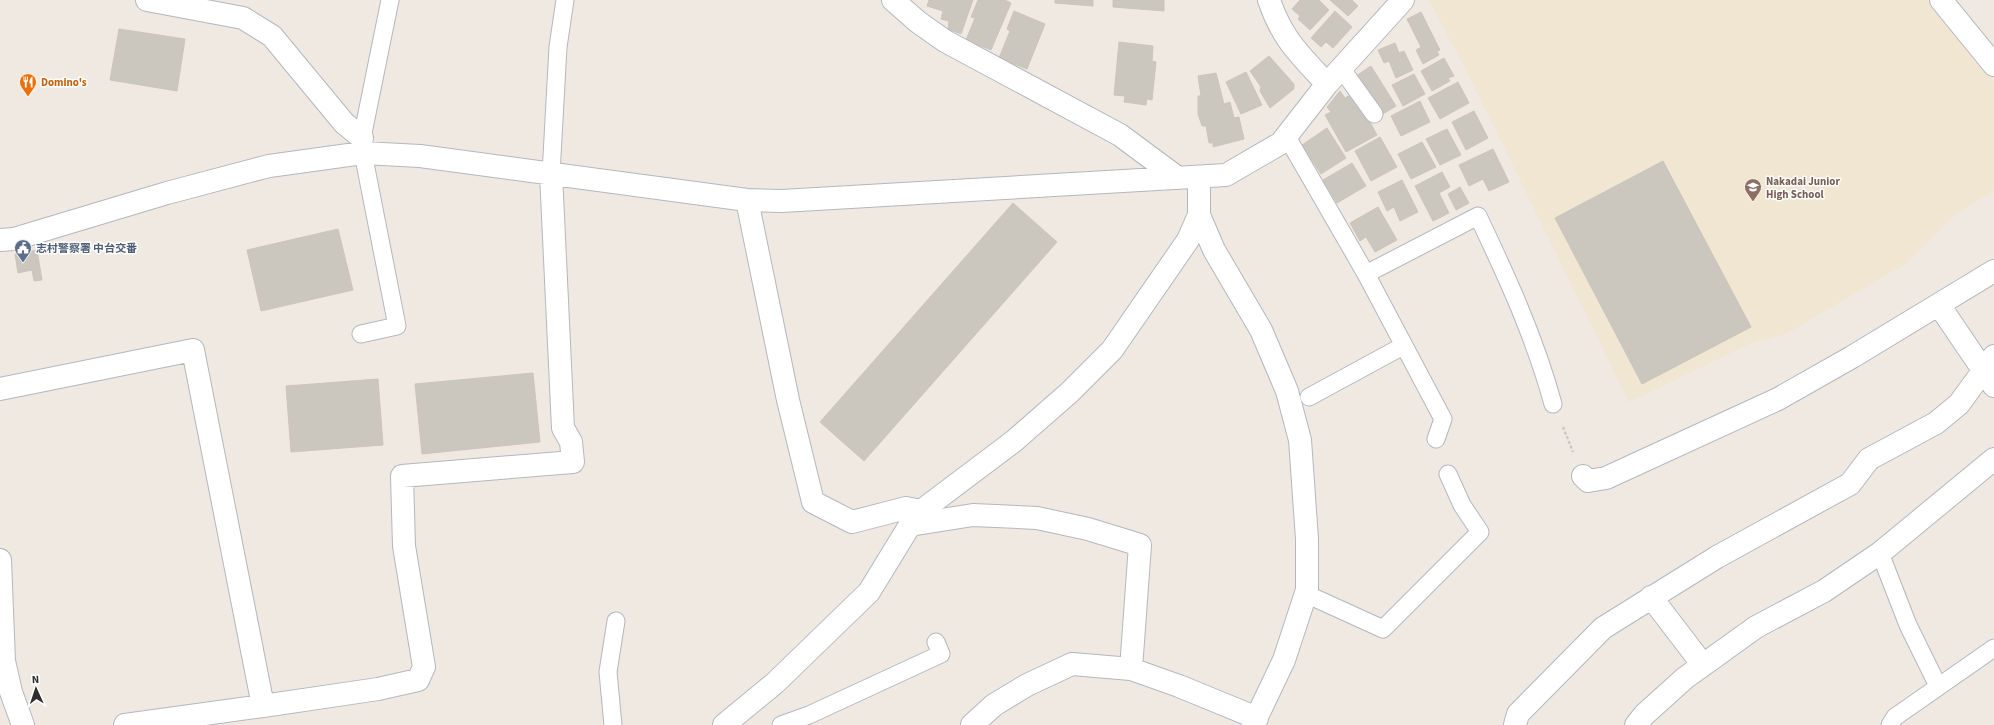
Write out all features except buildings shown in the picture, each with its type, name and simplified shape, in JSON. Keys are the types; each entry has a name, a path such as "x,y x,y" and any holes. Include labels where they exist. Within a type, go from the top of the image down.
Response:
{"street":[{"path":"147,0 243,18 272,36 362,145"},
{"path":"893,0 918,22 945,41 1120,135 1188,177 1199,215 1214,250 1261,330 1287,391 1299,401 1300,440 1307,539 1306,594 1284,660 1256,723 1179,686 1131,669 1072,664 1027,685 994,705 972,725"},
{"path":"1269,0 1276,20 1294,50 1334,76"},
{"path":"0,240 14,239 167,193 269,166 362,145 420,156 747,200 782,201 1226,175 1281,143 1334,76 1403,0"},
{"path":"1941,0 1994,65"},
{"path":"125,725 378,689 418,680 424,666 404,546 402,476 573,462 571,442 563,428 551,174"},
{"path":"747,200 788,400 813,502 852,522 886,515 906,508 915,518"},
{"path":"724,725 775,683 869,592 915,518 1014,441 1070,392 1112,350 1188,240 1199,215"},
{"path":"1583,476 1588,481 1606,478 1778,399 1852,357 1994,271"},
{"path":"1515,725 1518,714 1603,628 1717,557 1850,484 1869,459 1936,423 1959,404 1990,371 1939,305"},
{"path":"0,389 193,350 263,706"},
{"path":"1636,725 1644,715 1685,678 1756,627 1824,591 1880,553 1994,459"},
{"path":"915,518 973,515 1037,518 1088,529 1140,545 1131,669"},
{"path":"0,560 4,662 11,692 23,725"},
{"path":"1651,597 1703,665"}],"lane":[{"path":"361,334 397,326 362,145 390,0"},
{"path":"551,174 558,47 565,0"},
{"path":"1334,76 1374,114"},
{"path":"1287,137 1366,274 1443,419 1436,439"},
{"path":"1366,274 1478,216 1524,315 1544,369 1553,404"},
{"path":"1299,401 1403,346"},
{"path":"1306,594 1383,629 1480,532 1462,505 1448,474"},
{"path":"1880,553 1908,625 1938,686"},
{"path":"613,725 608,672 616,621"},
{"path":"781,725 809,715 941,654 936,642"},
{"path":"1890,725 1895,717 1994,648"}],"path":[{"path":"1553,404 1583,476"}],"shaded area":[{"name":"Nakadai Junior High School","path":"1429,0 1927,0 1994,82 1994,191 1957,213 1905,264 1786,334 1751,343 1629,402 1470,78"}],"place":[{"name":"Domino's","path":"28,97"},
{"name":"Nakadai Junior High School","path":"1753,202"},
{"name":"志村警察署 中台交番","path":"23,263"}]}
